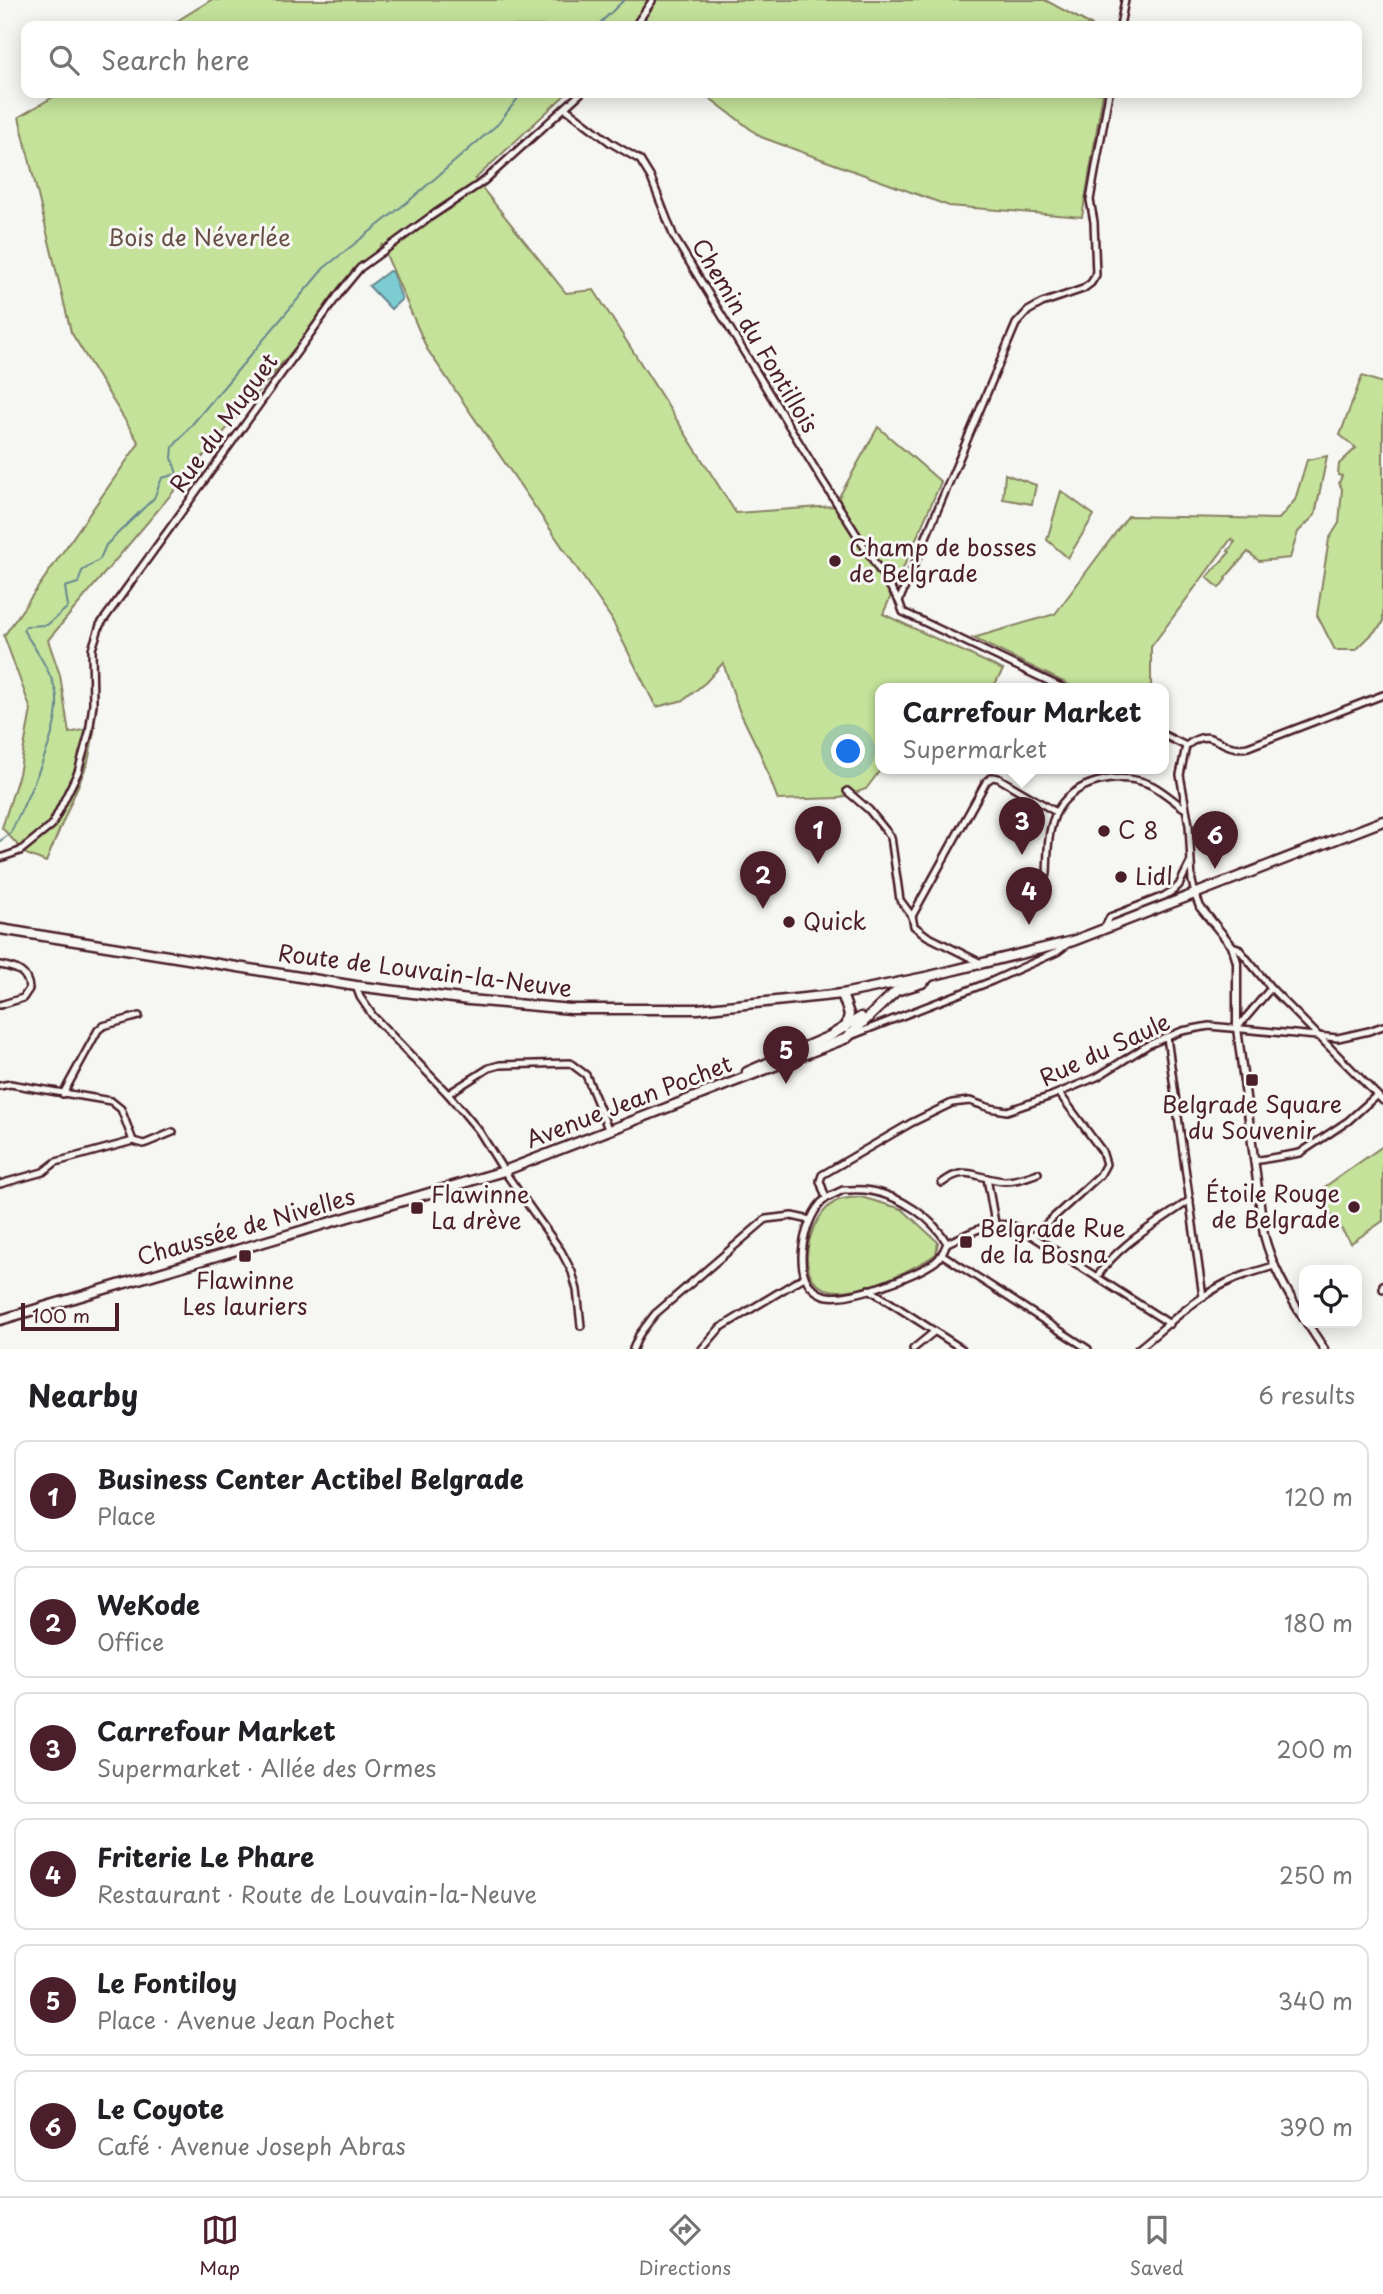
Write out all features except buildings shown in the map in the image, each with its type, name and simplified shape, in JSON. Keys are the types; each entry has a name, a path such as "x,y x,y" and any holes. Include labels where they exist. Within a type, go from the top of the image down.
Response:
{"main road":[{"name":"Avenue Jean Pochet","path":"1073,941 1383,821"},
{"name":"Route de Louvain-la-Neuve","path":"0,929 356,986 493,1003 571,1009 698,1009 842,994 930,976"},
{"path":"609,1131 831,1036 846,1033 896,991 922,984 930,976 1073,941"},
{"path":"846,1033 896,984"},
{"path":"842,994 849,1014 846,1033"},
{"name":"Avenue Jean Pochet","path":"504,1171 609,1131 846,1033"},
{"name":"Chaussée de Nivelles","path":"0,1320 504,1171"}],"street":[{"path":"1121,21 1125,0"},
{"path":"638,21 652,1"},
{"name":"Rue du Muguet","path":"0,858 20,851 52,825 78,772 89,733 93,704 92,649 100,625 341,291 360,268 484,181 575,98"},
{"path":"900,601 1016,324 1028,311 1042,303 1083,289 1096,275 1094,222 1090,200 1108,98"},
{"name":"Chemin du Fontillois","path":"565,108 611,143 640,160 651,178 674,237 822,480 900,601 903,612 1052,683"},
{"path":"1299,1309 1274,1266 1264,1234 1237,1028 1237,962 1232,946 1200,907 1195,894 1189,825 1180,775 1186,746 1198,736 1206,736 1231,748 1248,747 1383,695"},
{"path":"1169,738 1186,746"},
{"path":"912,916 986,782 992,777 1056,812"},
{"path":"1046,874 1050,830 1056,812 1073,794 1090,783 1127,778 1153,786 1184,808"},
{"path":"847,791 869,810 891,836 900,900 912,916 914,926 927,936 981,964"},
{"path":"1104,929 1110,917 1174,890 1191,860"},
{"name":"Avenue Jean Pochet","path":"846,1033 992,981 1073,941"},
{"path":"1232,946 1238,948 1271,988 1383,1101"},
{"path":"0,965 22,971 29,989 23,998 0,1005"},
{"path":"356,986 373,1016 448,1094 479,1131 561,1251 572,1272 577,1290 581,1326"},
{"path":"1237,1028 1271,988"},
{"path":"62,1094 98,1030 103,1026 139,1016"},
{"name":"Rue du Saule","path":"826,1198 820,1181 822,1175 952,1103 970,1101 1007,1111 1097,1077 1148,1045 1182,1031 1209,1027 1237,1028 1346,1037 1383,1026"},
{"path":"1167,1037 1203,1297"},
{"path":"448,1094 489,1068 500,1065 570,1063 586,1075 609,1131"},
{"path":"0,1086 10,1084 111,1101 121,1109 133,1141"},
{"path":"1033,1236 1100,1175 1106,1164 1102,1151 1059,1093"},
{"path":"1254,1161 1300,1153 1348,1121 1377,1095"},
{"path":"0,1184 43,1172 56,1163 133,1141 144,1144 173,1132"},
{"path":"942,1183 953,1173 967,1172 986,1178 1019,1180 1038,1173"},
{"path":"986,1178 995,1223"},
{"path":"947,1243 919,1212 895,1198 871,1191 843,1190 826,1198 806,1228 802,1254 804,1278 823,1296 840,1296 869,1289 911,1276 943,1255 947,1243 995,1223 1007,1224 1033,1236 1170,1324"},
{"path":"1097,1277 1106,1263 1118,1252 1190,1200"},
{"path":"633,1349 639,1335 655,1314 766,1219 792,1216 810,1220"},
{"path":"943,1255 1088,1349"},
{"path":"1138,1349 1203,1297 1237,1278 1274,1266"},
{"path":"702,1349 720,1328 804,1278"},
{"path":"869,1289 962,1349"},
{"path":"1310,1328 1324,1349"},
{"path":"913,1349 935,1332"}],"green space":[{"path":"211,0 1045,0 1084,21 177,21"},
{"name":"Bois de Néverlée","path":"51,98 562,98 475,179 566,293 594,290 736,513 834,506 878,427 941,482 883,614 1003,670 995,683 875,683 875,774 877,774 866,789 840,798 778,800 761,755 739,710 723,663 684,700 656,707 611,618 427,349 382,245 48,640 60,675 69,733 95,727 88,762 46,862 26,854 2,828 19,774 31,710 4,636 139,443 71,332 19,117"},
{"path":"710,98 1102,98 1082,217 949,206 761,137"},
{"path":"1362,376 1383,383 1383,623 1356,650 1335,650 1317,615 1329,539 1339,523 1342,489 1339,483 1342,476 1338,475 1339,464 1356,448 1340,435"},
{"path":"1327,456 1315,515 1298,532 1290,558 1259,561 1248,552 1219,588 1207,577 1230,552 1228,551 1235,542 1231,539 1151,647 1151,683 1066,683 973,638 1055,614 1128,516 1279,519 1295,500 1307,460"},
{"path":"1005,474 1036,485 1032,504 1003,499"},
{"path":"1061,491 1094,515 1068,558 1047,540"},
{"name":"Étoile Rouge de Belgrade","path":"1383,1146 1383,1221 1351,1243 1316,1193"},
{"path":"861,1197 902,1209 938,1242 936,1254 894,1277 858,1289 827,1289 816,1283 807,1263 807,1251 814,1227 827,1208 835,1202 844,1198"}],"water":[{"path":"389,271 392,272 402,299 391,309 369,286"}],"waterway":[{"path":"602,21 624,0"},
{"path":"0,841 10,834 36,779 50,741 57,706 56,692 50,676 23,630 26,626 47,625 68,607 65,587 78,583 82,571 100,559 106,545 154,498 162,478 177,474 172,458 173,447 324,268 410,200 498,124 518,98"}],"place":[{"name":"Champ de bosses de Belgrade","path":"835,561"},
{"name":"C 8","path":"1104,831"},
{"name":"Carrefour Market","path":"1022,855"},
{"name":"Business Center Actibel Belgrade","path":"818,864"},
{"name":"Le Coyote","path":"1215,869"},
{"name":"Lidl","path":"1121,877"},
{"name":"WeKode","path":"763,909"},
{"name":"Quick","path":"789,922"},
{"name":"Friterie Le Phare","path":"1029,925"},
{"name":"Belgrade Square du Souvenir","path":"1252,1080"},
{"name":"Le Fontiloy","path":"786,1084"},
{"name":"Étoile Rouge de Belgrade","path":"1354,1207"},
{"name":"Flawinne La drève","path":"417,1208"},
{"name":"Belgrade Rue de la Bosna","path":"966,1242"},
{"name":"Flawinne Les lauriers","path":"245,1256"}]}
